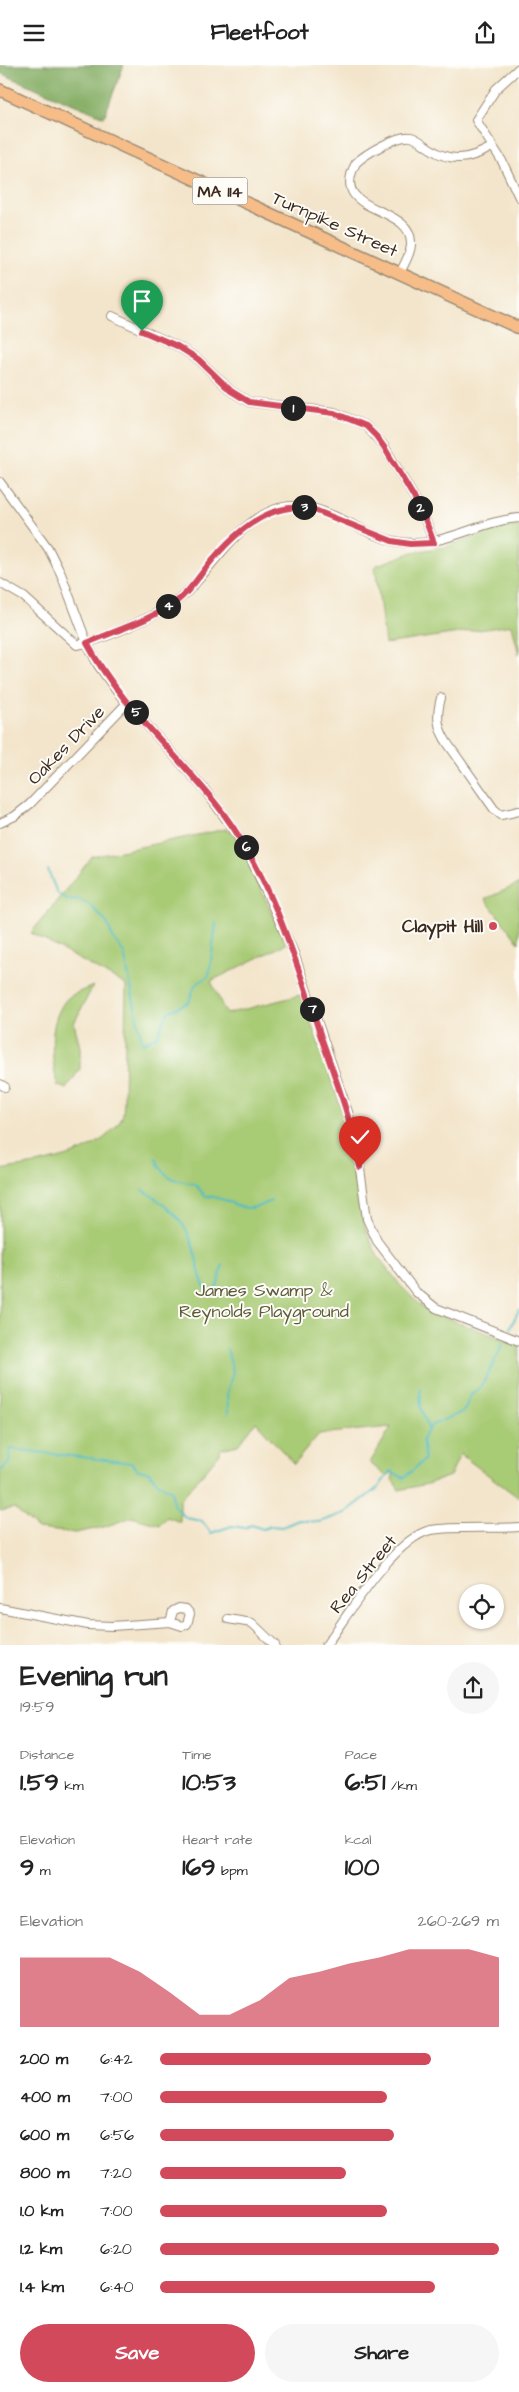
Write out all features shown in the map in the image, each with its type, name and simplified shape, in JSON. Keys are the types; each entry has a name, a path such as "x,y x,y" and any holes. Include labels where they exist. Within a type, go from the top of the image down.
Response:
{"highway":[{"name":"Turnpike Street","path":"0,90 519,327"}],"street":[{"path":"519,68 496,89 476,120 519,197"},
{"path":"400,273 410,251 408,231 401,221 358,199 352,190 350,179 356,163 398,138 418,139 432,151 449,158 470,157 492,147"},
{"path":"112,316 177,346 198,359 231,391 244,400 261,405 334,413 366,426 384,447 422,511 434,543"},
{"path":"0,481 48,549 61,575 87,643 98,665 127,703 169,748 224,814 244,844 294,953 348,1112 357,1147 367,1219 377,1241 416,1292 436,1308 519,1341"},
{"path":"0,583 24,597 77,645 87,643 140,621 176,602 186,594 231,542 262,515 280,508 298,506 312,509 392,541 410,544 434,543 505,519 519,518"},
{"path":"64,632 80,624"},
{"path":"441,698 437,717 441,733 494,809 501,815 519,811"},
{"name":"Oakes Drive","path":"0,823 15,816 30,804 127,703"},
{"name":"Rea Street","path":"326,1645 383,1567 400,1548 419,1534 431,1530 519,1527"},
{"path":"0,1608 88,1625 112,1626 170,1622"},
{"path":"228,1619 252,1623 275,1645"}],"green space":[{"path":"0,65 124,65 104,117 0,73"},
{"path":"519,525 519,654 512,625 385,644 375,566 413,552 445,547 506,527"},
{"name":"James Swamp & Reynolds Playground","path":"226,829 235,833 286,944 211,981 226,1014 301,995 344,1116 352,1146 359,1203 366,1231 377,1255 400,1285 421,1306 438,1315 519,1345 519,1498 460,1454 450,1476 427,1484 399,1490 392,1479 394,1472 386,1476 370,1463 391,1427 319,1434 294,1464 256,1422 238,1445 221,1449 217,1457 180,1500 180,1522 167,1517 160,1525 132,1517 104,1527 75,1533 38,1529 14,1508 0,1511 0,1170 32,1165 82,1151 109,1133 120,1121 124,1102 126,985 31,933 92,857"},
{"path":"519,884 519,943 485,899"},
{"path":"93,986 74,1023 80,1047 80,1069 66,1089 57,1085 55,1075 52,1042 55,1020 67,999"}],"waterway":[{"path":"48,870 57,893 68,900 77,899 89,904 107,923 113,938 124,953 142,1042"},
{"path":"143,1043 157,1036 168,1012 189,1002 195,985 209,976 216,923"},
{"path":"156,1158 166,1174 176,1180 195,1184 205,1196 216,1197 243,1208 259,1206 271,1201"},
{"path":"143,1190 172,1211 183,1225 193,1247 206,1290 216,1290 223,1265"},
{"path":"510,1328 519,1310"},
{"path":"0,1471 9,1463 10,1449 132,1463 138,1470 149,1472 158,1483 172,1491 173,1505 186,1518 202,1521 211,1533 232,1526 245,1528 251,1525 263,1529 271,1526 282,1527 299,1520 320,1522 345,1513 379,1487 390,1471 404,1478 425,1459 422,1439 432,1425 464,1411 471,1394 481,1386 503,1343"},
{"path":"227,1349 233,1372 227,1393 228,1414"},
{"path":"420,1388 421,1408 428,1429"}],"place":[{"name":"Claypit Hill","path":"493,926"}],"route":[{"path":"142,331 177,346 198,359 231,391 249,402 334,413 355,419 366,426 384,447 422,511 432,535 434,543 410,544 392,541 312,509 298,506 280,508 262,515 231,542 205,569 186,594 176,602 140,621 87,643 98,665 118,693 205,790 244,844 294,953 348,1112 356,1140 360,1167"}]}
